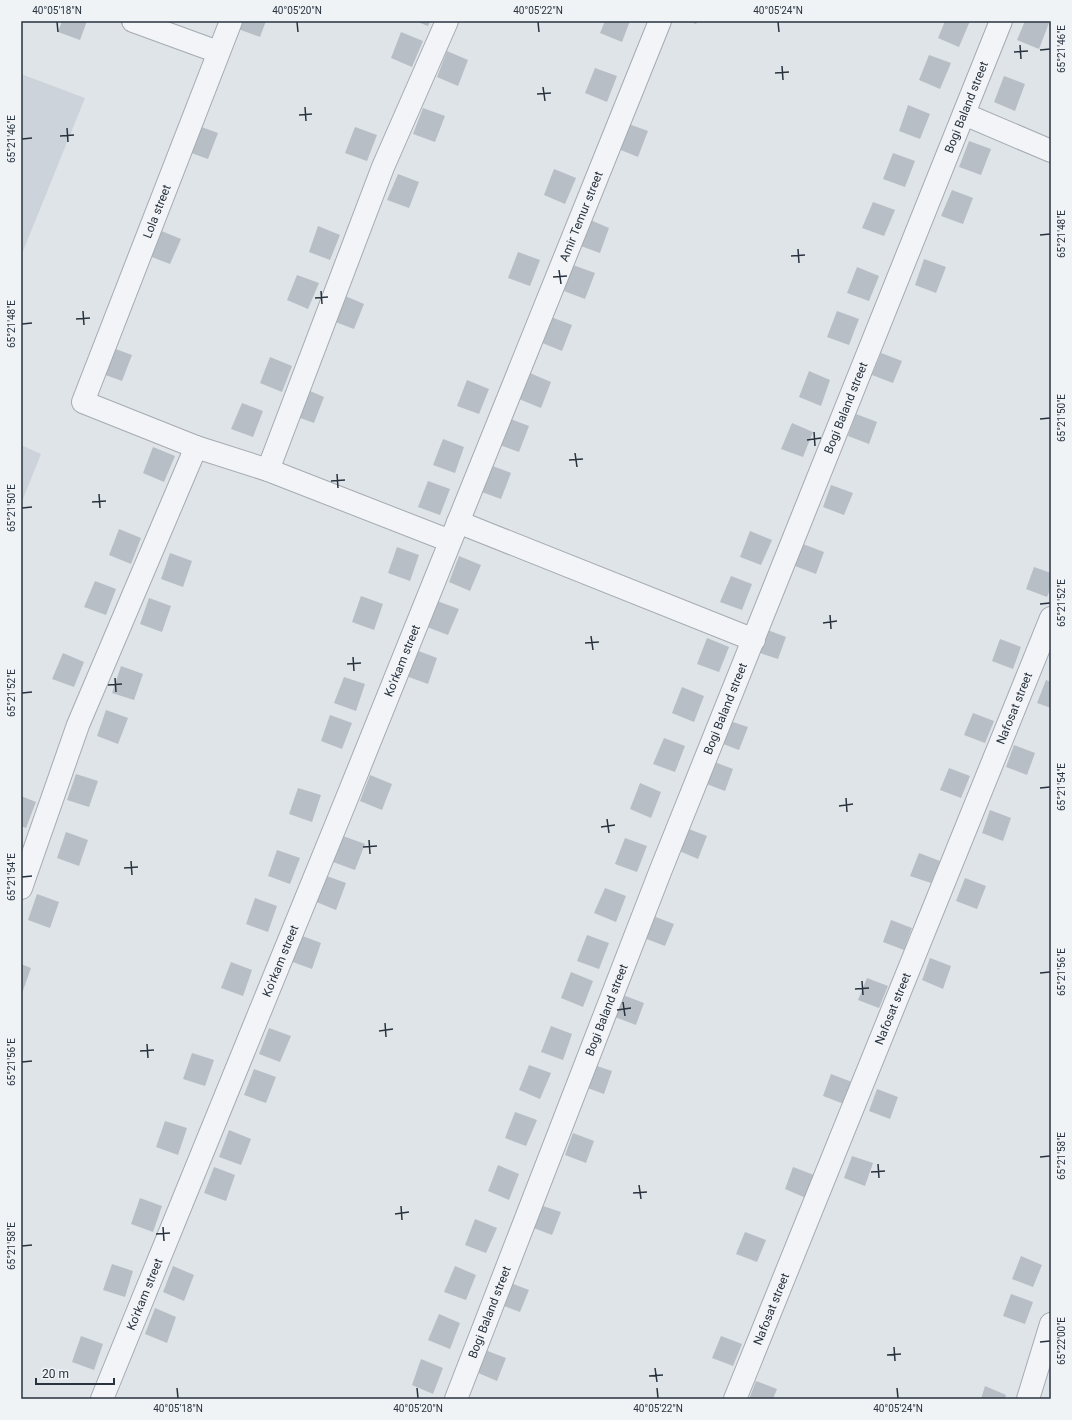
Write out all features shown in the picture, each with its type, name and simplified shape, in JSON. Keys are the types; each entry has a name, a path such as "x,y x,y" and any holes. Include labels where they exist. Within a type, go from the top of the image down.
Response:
{"street":[{"path":"133,21 218,52"},
{"name":"Lola street","path":"196,447 83,402 231,21"},
{"path":"268,470 383,167 447,21"},
{"name":"Amir Temur street","path":"454,532 660,21"},
{"name":"Bogi Baland street","path":"456,1399 654,886 754,640 1001,21"},
{"path":"964,114 1051,151"},
{"path":"21,888 78,724 196,447 454,532 754,640"},
{"name":"Ko'rkam street","path":"102,1399 454,532"},
{"name":"Nafosat street","path":"735,1399 1051,618"},
{"path":"1028,1399 1051,1324"}],"shaded area":[{"path":"21,74 85,98 21,256"},
{"path":"21,445 41,454 21,504"}],"building":[{"path":"62,21 87,21 80,40 58,32"},
{"path":"241,21 266,21 260,37 238,29"},
{"path":"415,21 430,21 428,26"},
{"path":"605,21 630,21 622,42 600,33"},
{"path":"688,21 698,21 696,24"},
{"path":"945,21 970,21 959,47 938,38"},
{"path":"1025,21 1044,21 1049,23 1039,49 1017,40"},
{"path":"401,32 423,41 412,67 391,58"},
{"path":"447,51 468,60 458,86 437,77"},
{"path":"929,55 951,63 940,89 919,80"},
{"path":"595,68 617,76 607,102 585,93"},
{"path":"1004,76 1025,84 1015,111 994,102"},
{"path":"908,105 930,114 920,139 899,131"},
{"path":"423,108 445,116 435,142 413,134"},
{"path":"626,123 648,131 638,157 616,148"},
{"path":"196,125 218,133 208,159 186,151"},
{"path":"355,127 377,135 367,161 345,153"},
{"path":"969,141 991,149 981,175 959,167"},
{"path":"893,153 915,161 905,187 883,179"},
{"path":"554,169 576,178 565,204 544,195"},
{"path":"398,174 419,182 409,208 387,200"},
{"path":"952,190 973,198 963,224 941,216"},
{"path":"873,202 895,210 884,236 862,228"},
{"path":"588,219 609,228 600,253 578,245"},
{"path":"318,226 340,235 330,260 309,252"},
{"path":"159,230 181,239 170,264 149,256"},
{"path":"518,252 540,260 530,286 508,278"},
{"path":"924,259 946,267 936,293 915,285"},
{"path":"573,265 595,273 585,299 564,291"},
{"path":"857,267 879,276 869,301 847,293"},
{"path":"297,275 319,283 308,309 287,300"},
{"path":"343,295 364,304 354,329 333,321"},
{"path":"837,311 859,319 849,345 827,337"},
{"path":"551,317 572,325 562,351 540,342"},
{"path":"110,347 132,355 122,381 100,373"},
{"path":"881,353 902,361 893,383 872,375"},
{"path":"270,357 292,366 282,392 260,383"},
{"path":"809,371 830,380 821,406 799,397"},
{"path":"530,373 551,382 541,408 519,399"},
{"path":"467,380 489,389 479,414 457,406"},
{"path":"303,388 324,397 314,423 292,415"},
{"path":"242,403 263,411 253,437 231,429"},
{"path":"856,414 877,422 869,444 848,436"},
{"path":"508,418 529,426 519,452 497,444"},
{"path":"792,423 813,432 803,457 781,449"},
{"path":"443,439 464,447 455,473 433,465"},
{"path":"153,447 175,456 164,482 143,473"},
{"path":"490,465 511,473 501,499 479,491"},
{"path":"428,481 450,489 440,515 418,507"},
{"path":"831,485 853,493 844,515 823,507"},
{"path":"119,529 141,538 131,564 109,555"},
{"path":"750,531 772,540 761,565 740,557"},
{"path":"803,544 824,552 816,574 795,566"},
{"path":"397,547 419,555 410,581 388,573"},
{"path":"170,553 192,561 183,587 161,579"},
{"path":"459,556 481,565 470,591 449,582"},
{"path":"1034,567 1051,573 1051,587 1047,597 1026,589"},
{"path":"731,576 752,584 742,610 720,602"},
{"path":"95,581 116,589 106,615 84,607"},
{"path":"361,596 383,604 374,630 352,622"},
{"path":"149,598 171,606 162,632 140,624"},
{"path":"437,601 459,609 448,635 427,627"},
{"path":"765,629 786,637 778,659 757,652"},
{"path":"707,638 729,647 719,672 697,664"},
{"path":"1000,639 1021,647 1013,669 992,661"},
{"path":"416,650 437,658 428,684 406,676"},
{"path":"63,653 84,662 74,687 52,679"},
{"path":"121,666 143,674 134,700 112,693"},
{"path":"344,677 365,684 356,711 334,703"},
{"path":"1046,680 1051,682 1051,708 1037,703"},
{"path":"682,687 704,696 694,722 672,713"},
{"path":"106,710 128,718 118,744 97,736"},
{"path":"973,713 994,721 985,743 964,735"},
{"path":"330,715 352,723 342,749 321,741"},
{"path":"727,720 748,727 739,750 718,742"},
{"path":"664,738 685,746 675,772 653,764"},
{"path":"1014,745 1035,753 1027,775 1006,767"},
{"path":"712,761 733,769 725,791 704,783"},
{"path":"949,768 970,776 961,798 940,790"},
{"path":"76,774 98,781 89,807 67,800"},
{"path":"370,775 392,784 382,810 360,801"},
{"path":"640,783 661,792 651,818 630,809"},
{"path":"298,788 321,795 312,822 289,814"},
{"path":"21,796 36,802 26,828 21,826"},
{"path":"990,810 1011,818 1003,841 982,833"},
{"path":"686,828 707,836 698,859 677,850"},
{"path":"66,832 88,840 79,866 57,858"},
{"path":"343,836 365,844 355,870 333,862"},
{"path":"625,838 647,846 637,872 615,864"},
{"path":"277,850 300,858 290,884 268,876"},
{"path":"919,853 940,861 931,883 910,876"},
{"path":"324,875 346,883 336,910 314,901"},
{"path":"965,878 986,886 977,909 956,901"},
{"path":"605,888 626,896 616,922 594,913"},
{"path":"37,894 59,902 50,928 28,920"},
{"path":"255,898 277,906 268,932 246,924"},
{"path":"653,916 674,924 665,946 644,938"},
{"path":"891,920 912,928 904,950 883,942"},
{"path":"300,935 321,943 312,969 290,961"},
{"path":"587,935 609,943 599,969 577,961"},
{"path":"930,958 951,966 943,989 922,980"},
{"path":"231,962 252,970 243,996 221,988"},
{"path":"21,964 31,968 21,996"},
{"path":"571,972 593,981 583,1007 561,998"},
{"path":"867,978 888,986 879,1008 858,1000"},
{"path":"623,995 644,1003 636,1025 615,1017"},
{"path":"551,1026 572,1034 563,1060 541,1052"},
{"path":"269,1028 291,1036 280,1062 259,1054"},
{"path":"192,1053 214,1060 205,1086 183,1079"},
{"path":"591,1064 612,1071 604,1094 582,1086"},
{"path":"529,1065 551,1073 540,1099 519,1090"},
{"path":"254,1069 276,1077 266,1103 244,1095"},
{"path":"831,1074 852,1082 844,1104 823,1096"},
{"path":"877,1089 898,1097 890,1119 869,1111"},
{"path":"515,1112 537,1120 526,1146 505,1138"},
{"path":"165,1121 187,1128 178,1155 156,1147"},
{"path":"229,1130 251,1139 241,1165 219,1157"},
{"path":"573,1133 594,1141 586,1163 565,1155"},
{"path":"852,1156 873,1163 865,1186 844,1178"},
{"path":"498,1165 519,1174 509,1200 488,1191"},
{"path":"214,1167 235,1175 226,1201 204,1193"},
{"path":"793,1167 814,1175 806,1198 785,1189"},
{"path":"140,1198 162,1206 153,1232 131,1224"},
{"path":"540,1205 561,1212 552,1235 531,1227"},
{"path":"475,1219 497,1228 486,1253 465,1245"},
{"path":"745,1232 766,1240 757,1262 736,1254"},
{"path":"1021,1256 1042,1265 1033,1287 1012,1279"},
{"path":"112,1264 133,1271 125,1297 103,1290"},
{"path":"173,1266 194,1275 184,1301 163,1292"},
{"path":"455,1266 476,1275 466,1300 444,1292"},
{"path":"508,1282 529,1290 520,1312 499,1304"},
{"path":"1011,1294 1033,1302 1025,1324 1003,1316"},
{"path":"155,1308 176,1317 167,1343 145,1334"},
{"path":"439,1314 460,1323 450,1349 428,1340"},
{"path":"81,1336 103,1344 94,1370 72,1362"},
{"path":"721,1336 742,1344 733,1366 712,1358"},
{"path":"485,1350 506,1358 497,1381 476,1372"},
{"path":"421,1359 443,1368 433,1394 412,1385"},
{"path":"756,1381 777,1389 773,1399 749,1399"},
{"path":"985,1386 1006,1395 1005,1399 981,1399"}]}
